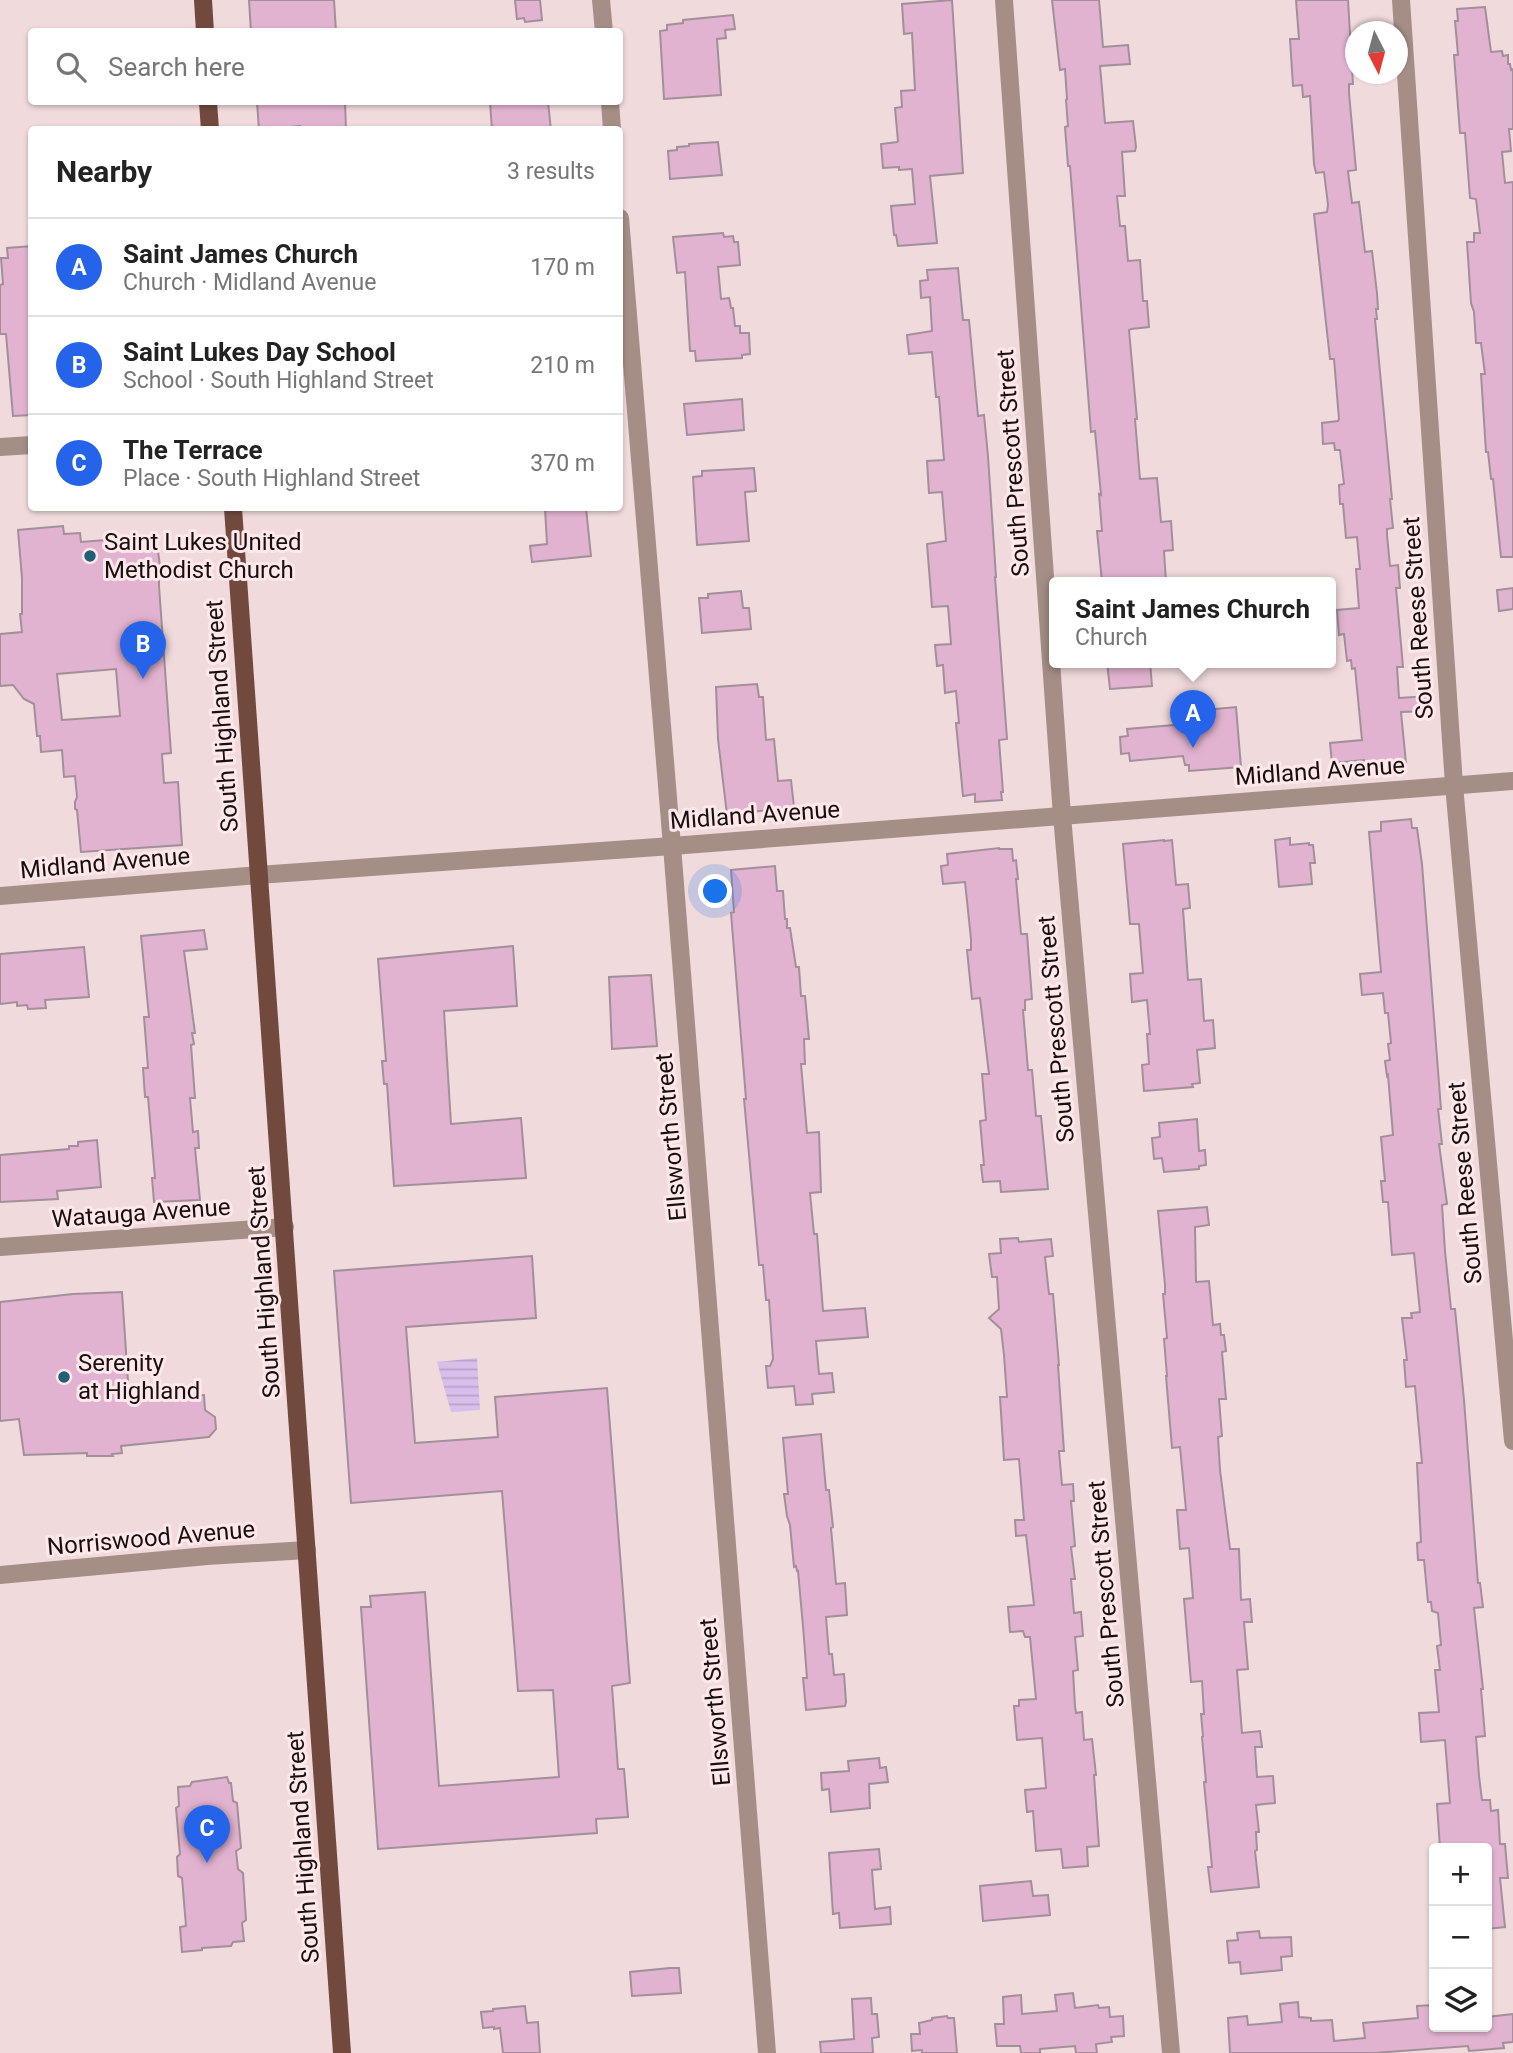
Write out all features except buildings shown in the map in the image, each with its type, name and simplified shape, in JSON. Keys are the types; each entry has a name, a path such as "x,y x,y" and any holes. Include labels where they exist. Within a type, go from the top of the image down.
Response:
{"main road":[{"path":"203,0 205,28"},
{"path":"208,105 210,126"},
{"name":"South Highland Street","path":"233,511 342,2053"}],"street":[{"path":"601,0 604,28"},
{"name":"South Prescott Street","path":"1004,0 1049,633"},
{"name":"South Reese Street","path":"1401,0 1454,785 1513,1441"},
{"path":"610,105 612,126"},
{"name":"Ellsworth Street","path":"623,254 767,2053"},
{"path":"0,447 28,445"},
{"name":"South Prescott Street","path":"1051,668 1062,816 1171,2053"},
{"name":"Midland Avenue","path":"0,896 1513,781"},
{"name":"Watauga Avenue","path":"0,1247 285,1227"},
{"name":"Norriswood Avenue","path":"0,1576 207,1556 307,1550"}],"shaded area":[{"path":"477,1358 480,1410 451,1412 437,1362"}],"place":[{"name":"Saint Lukes United Methodist Church","path":"90,556"},
{"name":"Saint Lukes Day School","path":"143,679"},
{"name":"Saint James Church","path":"1193,748"},
{"name":"Serenity at Highland","path":"64,1377"},
{"name":"The Terrace","path":"207,1863"}]}
